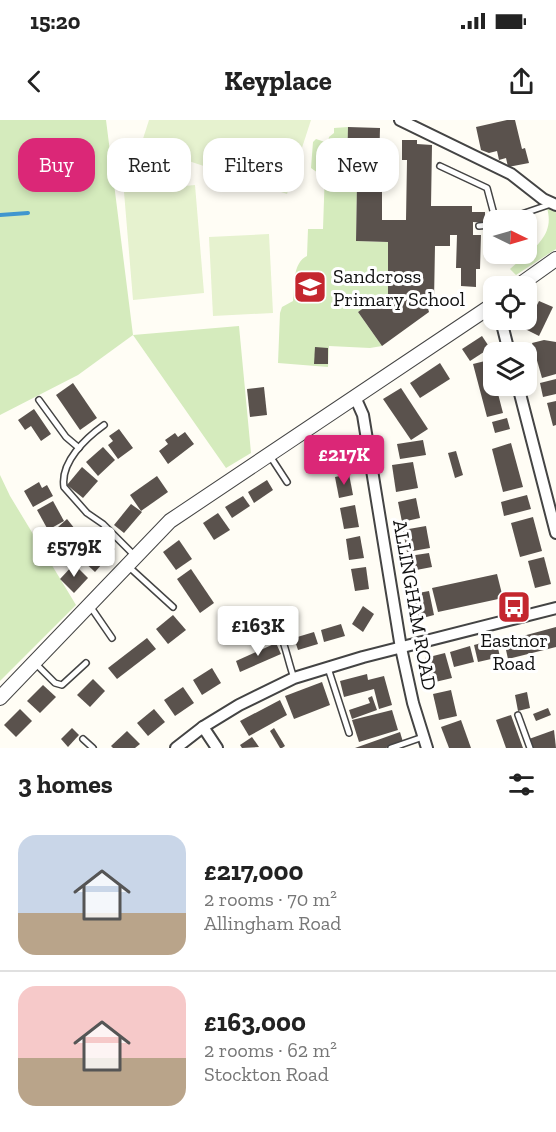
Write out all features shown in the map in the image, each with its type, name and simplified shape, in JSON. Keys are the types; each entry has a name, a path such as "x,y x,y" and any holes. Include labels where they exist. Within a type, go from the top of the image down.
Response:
{"street":[{"path":"400,120 511,174 543,199 554,204"},
{"path":"532,276 556,259"},
{"path":"0,698 171,521 483,311"},
{"path":"521,396 556,533"},
{"name":"ALLINGHAM ROAD","path":"355,397 363,415 401,648 413,703 427,748"},
{"path":"176,748 239,705 294,678 328,667 556,608"},
{"path":"203,728 217,748"}],"lane":[{"path":"440,166 487,188 493,210"},
{"path":"535,210 554,204"},
{"path":"39,400 66,437 79,447"},
{"path":"104,425 85,439 79,447 64,472 64,487 87,513 103,524 132,562 173,607"},
{"path":"269,454 287,483"},
{"path":"90,606 112,638"},
{"path":"249,615 258,610 264,610 273,619 294,678"},
{"path":"35,663 55,683 62,685 86,663"},
{"path":"328,667 349,733"},
{"path":"518,715 530,748"},
{"path":"391,748 423,737"},
{"path":"83,739 93,748"}],"green space":[{"path":"0,120 106,120 108,138 107,192 115,192 133,335 78,375 0,415"},
{"path":"149,120 311,120 304,142 304,138 203,138 203,166 191,162 191,138 143,138"},
{"path":"348,127 348,138 329,138 334,133 334,128"},
{"path":"316,139 316,172 311,168 313,142"},
{"path":"191,185 195,185 204,293 133,300 124,192 191,192"},
{"path":"324,192 357,192 356,241 388,242 388,304 382,308 377,300 358,312 382,346 370,348 329,346 328,367 278,363 280,313 282,307 293,301 297,269 302,259 307,256 308,229 323,229"},
{"path":"547,208 556,210 556,249 537,261 537,245 548,228"},
{"path":"269,234 273,313 213,316 209,237"},
{"path":"516,264 533,264 516,275 510,269"},
{"path":"239,326 251,453 226,468 133,335"},
{"path":"0,475 10,496 76,605 0,681"}],"building":[{"path":"515,120 522,149 525,148 529,163 508,167 506,158 499,160 497,151 489,153 481,150 476,127"},
{"path":"348,127 380,128 380,138 348,138"},
{"path":"402,140 417,140 417,144 432,145 431,206 472,206 472,212 483,212 483,223 473,222 473,235 481,235 480,269 476,269 476,287 461,286 461,268 456,268 457,235 450,235 450,246 435,246 434,301 426,301 429,312 382,346 358,312 376,299 382,308 388,304 388,242 356,241 357,192 382,192 382,220 406,220 407,160 402,160"},
{"path":"539,301 553,307 539,336 527,330 537,330"},
{"path":"482,336 486,342 483,342 483,353 470,361 462,349"},
{"path":"544,340 556,342 556,374 542,378 537,360 536,342"},
{"path":"315,347 328,348 328,364 314,364"},
{"path":"483,362 483,396 499,396 503,413 487,417 473,364"},
{"path":"440,363 450,379 420,398 410,383"},
{"path":"556,379 556,394 543,397 540,383"},
{"path":"73,383 97,418 80,430 56,395"},
{"path":"264,387 267,415 250,417 247,389"},
{"path":"401,388 428,429 411,440 383,399"},
{"path":"556,401 556,425 553,426 547,403"},
{"path":"34,409 51,434 41,441 31,426 25,430 18,420"},
{"path":"507,418 510,429 495,433 492,422"},
{"path":"119,429 133,448 118,459 108,445 113,441 109,436"},
{"path":"185,432 194,444 168,464 159,451 168,444 165,440 175,433 178,437"},
{"path":"324,437 349,448 343,464 317,452"},
{"path":"423,440 426,455 400,459 397,444"},
{"path":"511,443 523,487 503,492 492,449"},
{"path":"103,447 115,460 98,476 86,462"},
{"path":"456,451 463,475 455,478 448,453"},
{"path":"413,462 418,488 396,492 392,465"},
{"path":"82,467 98,481 83,498 67,485"},
{"path":"349,474 353,495 339,498 335,477"},
{"path":"157,476 168,492 141,511 130,495"},
{"path":"267,480 273,490 254,503 248,492"},
{"path":"39,482 42,488 47,485 53,496 33,507 24,491"},
{"path":"527,495 531,509 504,516 501,502"},
{"path":"243,496 250,506 232,518 225,507"},
{"path":"416,498 420,518 402,522 398,502"},
{"path":"53,501 64,521 48,530 37,510"},
{"path":"131,504 142,512 124,533 114,525"},
{"path":"355,505 359,527 344,529 340,508"},
{"path":"218,513 230,530 214,540 203,523"},
{"path":"533,517 542,551 520,557 511,523"},
{"path":"67,519 75,529 71,533 75,538 61,550 49,535"},
{"path":"426,526 430,548 407,552 403,530"},
{"path":"101,536 115,549 95,572 80,558"},
{"path":"360,536 364,558 349,560 346,539"},
{"path":"179,540 192,559 176,570 163,552"},
{"path":"429,553 432,567 411,571 409,556"},
{"path":"544,557 551,584 535,588 528,561"},
{"path":"74,564 88,578 74,593 60,579"},
{"path":"366,567 369,589 355,591 351,569"},
{"path":"191,569 214,603 200,613 177,579"},
{"path":"497,574 503,598 438,612 432,588"},
{"path":"429,591 434,615 419,619 413,594"},
{"path":"363,606 374,614 363,632 352,624"},
{"path":"173,615 186,630 168,644 156,629"},
{"path":"341,624 345,636 324,642 321,630"},
{"path":"556,627 556,647 508,659 504,641"},
{"path":"314,632 318,644 298,650 294,638"},
{"path":"147,638 156,649 117,679 108,668"},
{"path":"496,639 500,657 478,662 474,645"},
{"path":"276,643 281,654 240,672 236,661"},
{"path":"470,646 474,662 454,667 450,652"},
{"path":"445,653 452,678 431,683 425,658"},
{"path":"212,668 221,683 202,695 193,680"},
{"path":"367,674 368,680 384,676 392,705 379,709 374,689 344,697 340,681"},
{"path":"93,679 105,691 90,707 77,695"},
{"path":"322,682 330,705 294,719 285,696"},
{"path":"43,685 56,697 40,713 27,701"},
{"path":"183,687 194,703 175,716 164,700"},
{"path":"451,690 457,716 439,720 433,694"},
{"path":"527,692 530,708 518,711 515,695"},
{"path":"372,696 377,710 352,719 349,710 370,703 368,698"},
{"path":"280,700 287,715 249,736 240,721"},
{"path":"548,708 551,715 536,721 533,714"},
{"path":"20,709 32,721 16,737 4,725"},
{"path":"154,709 165,722 148,736 137,723"},
{"path":"392,710 398,730 359,742 352,720"},
{"path":"511,715 523,748 506,748 496,720"},
{"path":"461,720 471,748 449,748 441,727"},
{"path":"72,728 79,735 68,747 61,739"},
{"path":"274,728 285,746 282,748 270,731"},
{"path":"554,730 556,748 532,748 529,739"},
{"path":"127,731 140,744 135,748 113,748 111,746"},
{"path":"400,732 403,742 386,748 355,748"},
{"path":"252,737 259,747 242,748 240,745"}],"waterway":[{"path":"0,215 28,213"}],"place":[{"name":"Sandcross Primary School","path":"310,287"},
{"name":"Eastnor Road","path":"514,607"}]}
